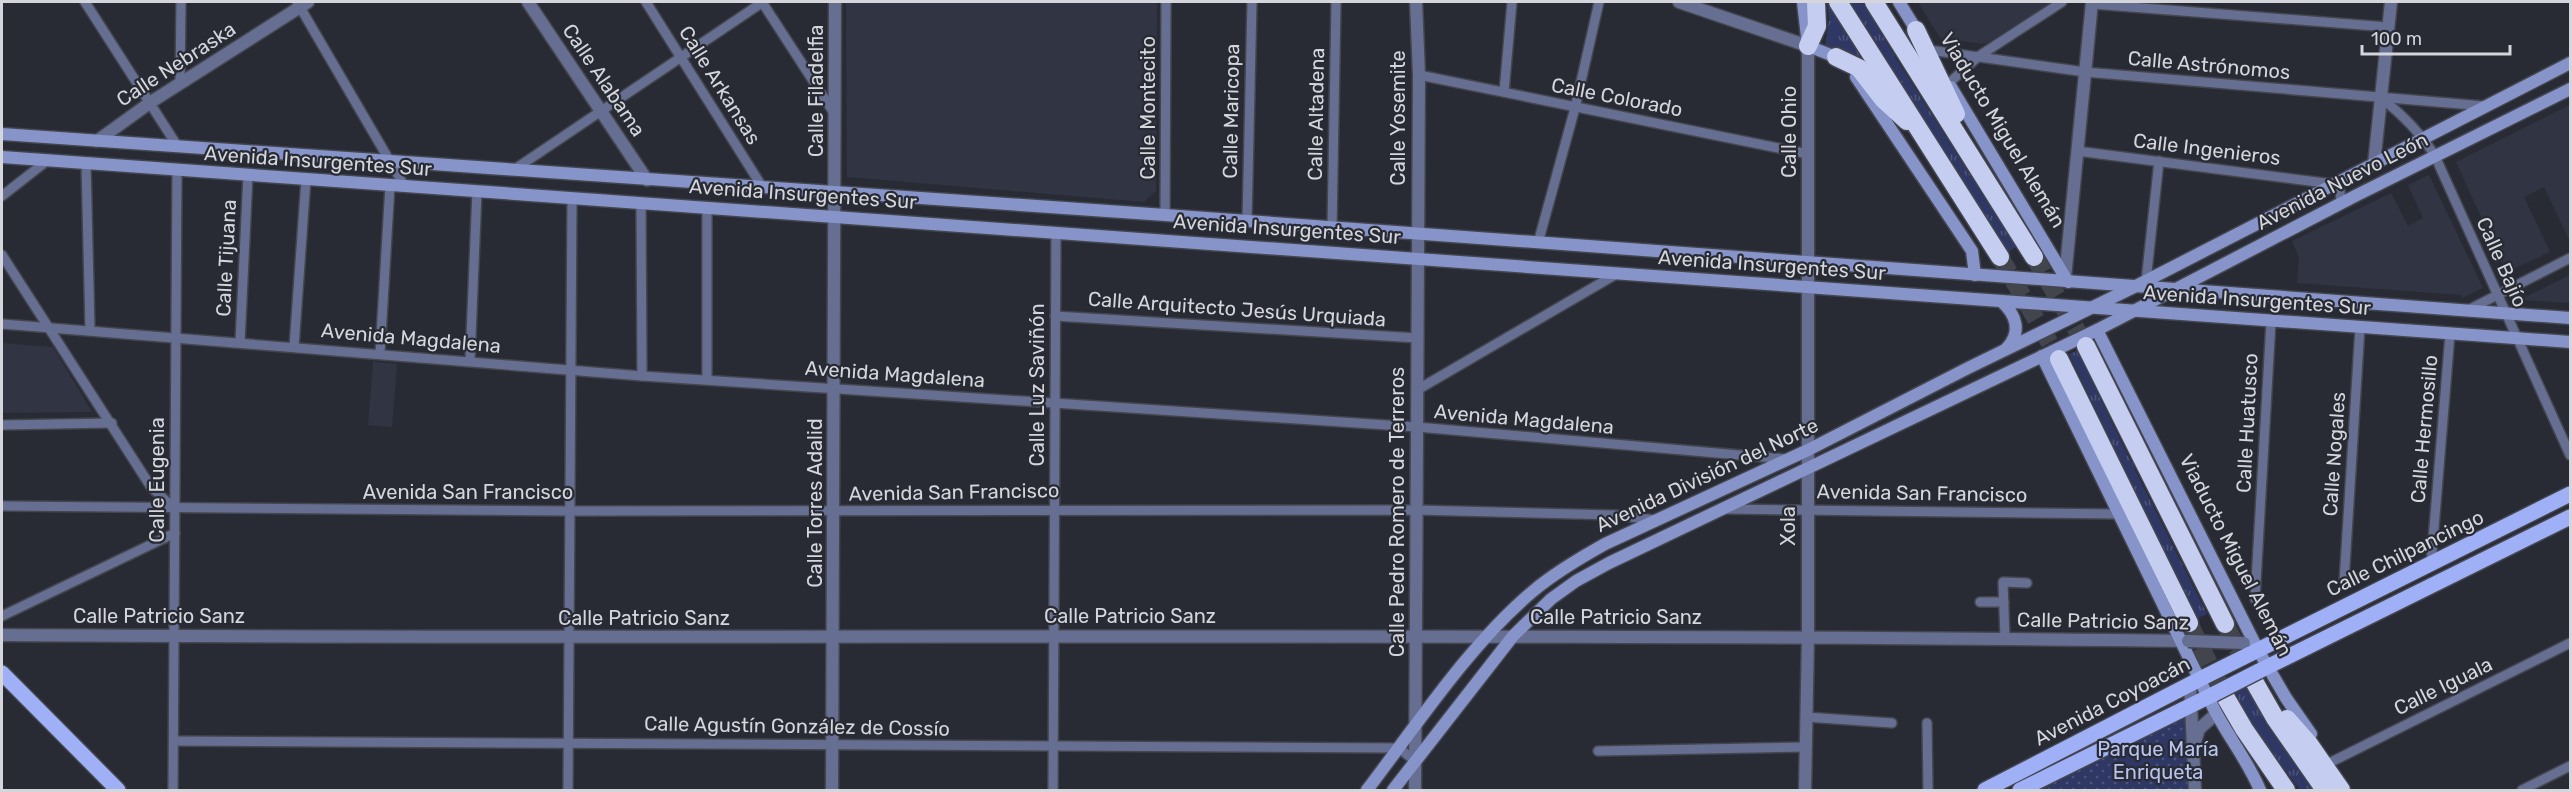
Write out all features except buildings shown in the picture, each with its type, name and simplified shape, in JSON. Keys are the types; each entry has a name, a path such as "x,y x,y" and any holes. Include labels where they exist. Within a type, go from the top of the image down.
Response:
{"highway":[{"path":"1808,46 1817,26 1816,2"},
{"path":"1838,2 2000,257"},
{"name":"Viaducto Miguel Alemán","path":"1874,2 2034,257"},
{"path":"1916,30 1958,120 1972,158"},
{"path":"1836,57 1859,68 1887,104 1921,133"},
{"name":"Viaducto Miguel Alemán","path":"2086,346 2225,624"},
{"path":"2051,358 2186,635"},
{"path":"2260,678 2284,715 2309,744 2341,790"},
{"name":"Viaducto Miguel Alemán","path":"2260,678 2325,790"},
{"path":"2216,696 2286,790"},
{"path":"2256,747 2274,790"}],"main road":[{"name":"Calle Ohio","path":"1803,2 1808,46"},
{"name":"Viaducto Miguel Alemán","path":"1899,2 2067,280"},
{"path":"1808,46 1836,57 1856,77 1972,251 1975,275"},
{"name":"Avenida Nuevo León","path":"2141,284 2571,63"},
{"name":"Avenida Nuevo León","path":"2133,311 2341,203 2571,89"},
{"name":"Avenida Insurgentes Sur","path":"2,134 1165,215 1975,275 2141,284 2571,318"},
{"name":"Avenida Insurgentes Sur","path":"2,157 2571,342"},
{"name":"Avenida División del Norte","path":"1367,790 1486,637 1531,592 1553,576 1605,544 1808,450 2141,284"},
{"path":"2001,301 2010,310 2016,326 2014,338 2003,351"},
{"name":"Avenida División del Norte","path":"1393,790 1513,636 1551,599 1576,581 1808,468 2051,358 2133,311"},
{"name":"Viaducto Miguel Alemán","path":"2097,330 2250,649 2260,678 2296,715 2352,790"},
{"path":"2051,358 2119,514 2186,635 2198,680 2216,696 2216,714 2247,762 2260,790"},
{"name":"Calle Chilpancingo","path":"2250,649 2431,564 2571,494"},
{"name":"Calle Chilpancingo","path":"2260,678 2571,517"},
{"name":"Avenida Coyoacán","path":"1985,790 2198,680 2250,649"},
{"path":"2,674 118,790"},
{"path":"2216,696 2260,678"},
{"name":"Avenida Coyoacán","path":"2020,790 2216,696"}],"street":[{"path":"85,2 178,147"},
{"path":"180,83 181,2"},
{"name":"Calle Alabama","path":"528,2 647,180"},
{"name":"Calle Arkansas","path":"646,2 763,188"},
{"path":"512,171 762,2 835,115"},
{"name":"Calle Filadelfia","path":"835,2 835,216"},
{"name":"Calle Montecito","path":"1165,215 1166,2"},
{"name":"Calle Maricopa","path":"1247,221 1252,2"},
{"name":"Calle Altadena","path":"1332,228 1336,2"},
{"name":"Calle Yosemite","path":"1416,2 1419,75 1418,235"},
{"path":"1504,92 1512,2"},
{"path":"1538,243 1575,108 1599,2"},
{"path":"1679,2 1808,46"},
{"path":"1949,83 1979,56 2062,2"},
{"path":"2374,164 2391,2"},
{"path":"302,3 405,187"},
{"name":"Calle Nebraska","path":"97,141 151,102 302,3"},
{"path":"2067,280 2092,3 2388,27"},
{"name":"Calle Ohio","path":"1808,46 1809,262"},
{"name":"Calle Astrónomos","path":"1929,50 2085,72 2486,107"},
{"name":"Calle Colorado","path":"1419,75 1808,154"},
{"name":"Calle Bajío","path":"2381,98 2406,118 2425,139 2435,156 2571,455"},
{"name":"Calle Ingenieros","path":"2077,151 2333,184"},
{"path":"2,196 48,160"},
{"path":"2141,284 2159,161"},
{"path":"86,163 90,330"},
{"name":"Calle Eugenia","path":"173,790 177,170"},
{"name":"Calle Tijuana","path":"240,342 248,175"},
{"path":"294,347 306,179"},
{"path":"2333,184 2340,191 2341,203"},
{"path":"380,354 390,185"},
{"path":"471,361 477,191"},
{"path":"567,790 572,198"},
{"path":"641,203 642,376"},
{"path":"707,207 707,380"},
{"name":"Calle Torres Adalid","path":"832,790 835,216"},
{"name":"Calle Luz Saviñón","path":"1053,790 1056,232"},
{"name":"Calle Pedro Romero de Terreros","path":"1415,790 1418,235"},
{"path":"2,255 151,487 175,509"},
{"path":"2467,310 2571,258"},
{"name":"Xola","path":"1805,790 1808,637 1809,262"},
{"path":"1417,390 1618,273"},
{"name":"Calle Arquitecto Jesús Urquiada","path":"1055,316 1418,338"},
{"name":"Calle Huatusco","path":"2254,599 2271,321"},
{"name":"Avenida Magdalena","path":"2,324 642,376 1417,428 1787,459"},
{"name":"Calle Nogales","path":"2344,582 2360,327"},
{"name":"Calle Hermosillo","path":"2431,564 2450,333"},
{"path":"2,425 112,423"},
{"name":"Avenida San Francisco","path":"2,506 569,511 1416,510 1615,515 1654,520"},
{"name":"Avenida San Francisco","path":"1724,509 2119,514"},
{"path":"2,616 175,533"},
{"path":"2005,638 2003,582 2026,583"},
{"path":"1980,602 2004,602"},
{"name":"Calle Patricio Sanz","path":"2,635 568,638 1054,635 2005,638 2186,635 2250,649"},
{"name":"Calle Iguala","path":"2331,762 2571,643"},
{"path":"2195,790 2191,706 2198,680"},
{"path":"2193,755 2199,729 2216,714"},
{"path":"1806,717 1892,723"},
{"path":"1927,723 1928,790"},
{"name":"Calle Agustín González de Cossío","path":"174,741 568,741 1054,747 1399,748"},
{"path":"1598,751 1805,747"},
{"path":"1399,748 1415,761"},
{"path":"2522,790 2571,766"}],"shaded area":[{"path":"846,2 1157,2 1156,191 1144,202 847,177"},
{"path":"1918,2 2051,2 1989,42 1982,44 1940,38"},
{"path":"2570,105 2570,242 2544,187 2524,197 2550,252 2506,272 2456,162"},
{"path":"2429,175 2483,288 2462,298 2461,295 2297,283 2299,257 2292,241 2391,193 2408,226 2423,218 2408,185"},
{"path":"2570,275 2570,303 2522,300 2522,299"},
{"path":"2,343 53,347 92,412 2,413"},
{"path":"373,362 397,364 392,427 368,425"}],"green space":[{"path":"1827,2 1863,60 1825,46 1829,20"},
{"path":"1848,2 1863,2 1897,60 2016,247 2008,252"},
{"path":"2077,351 2131,462 2134,462 2137,467 2134,468 2207,614 2198,618 2126,472 2124,473 2121,468 2123,466 2069,354"},
{"path":"2247,687 2270,728 2313,790 2300,790 2248,720 2233,694"},
{"name":"Parque María Enriqueta","path":"2183,715 2188,744 2191,790 2027,790"},
{"path":"2146,747 2156,767 2119,786 2109,765"}],"tunnel":[{"path":"2000,257 2059,359"},
{"path":"2034,257 2086,346"},
{"path":"2189,623 2226,698"},
{"path":"2225,624 2255,683"}]}
